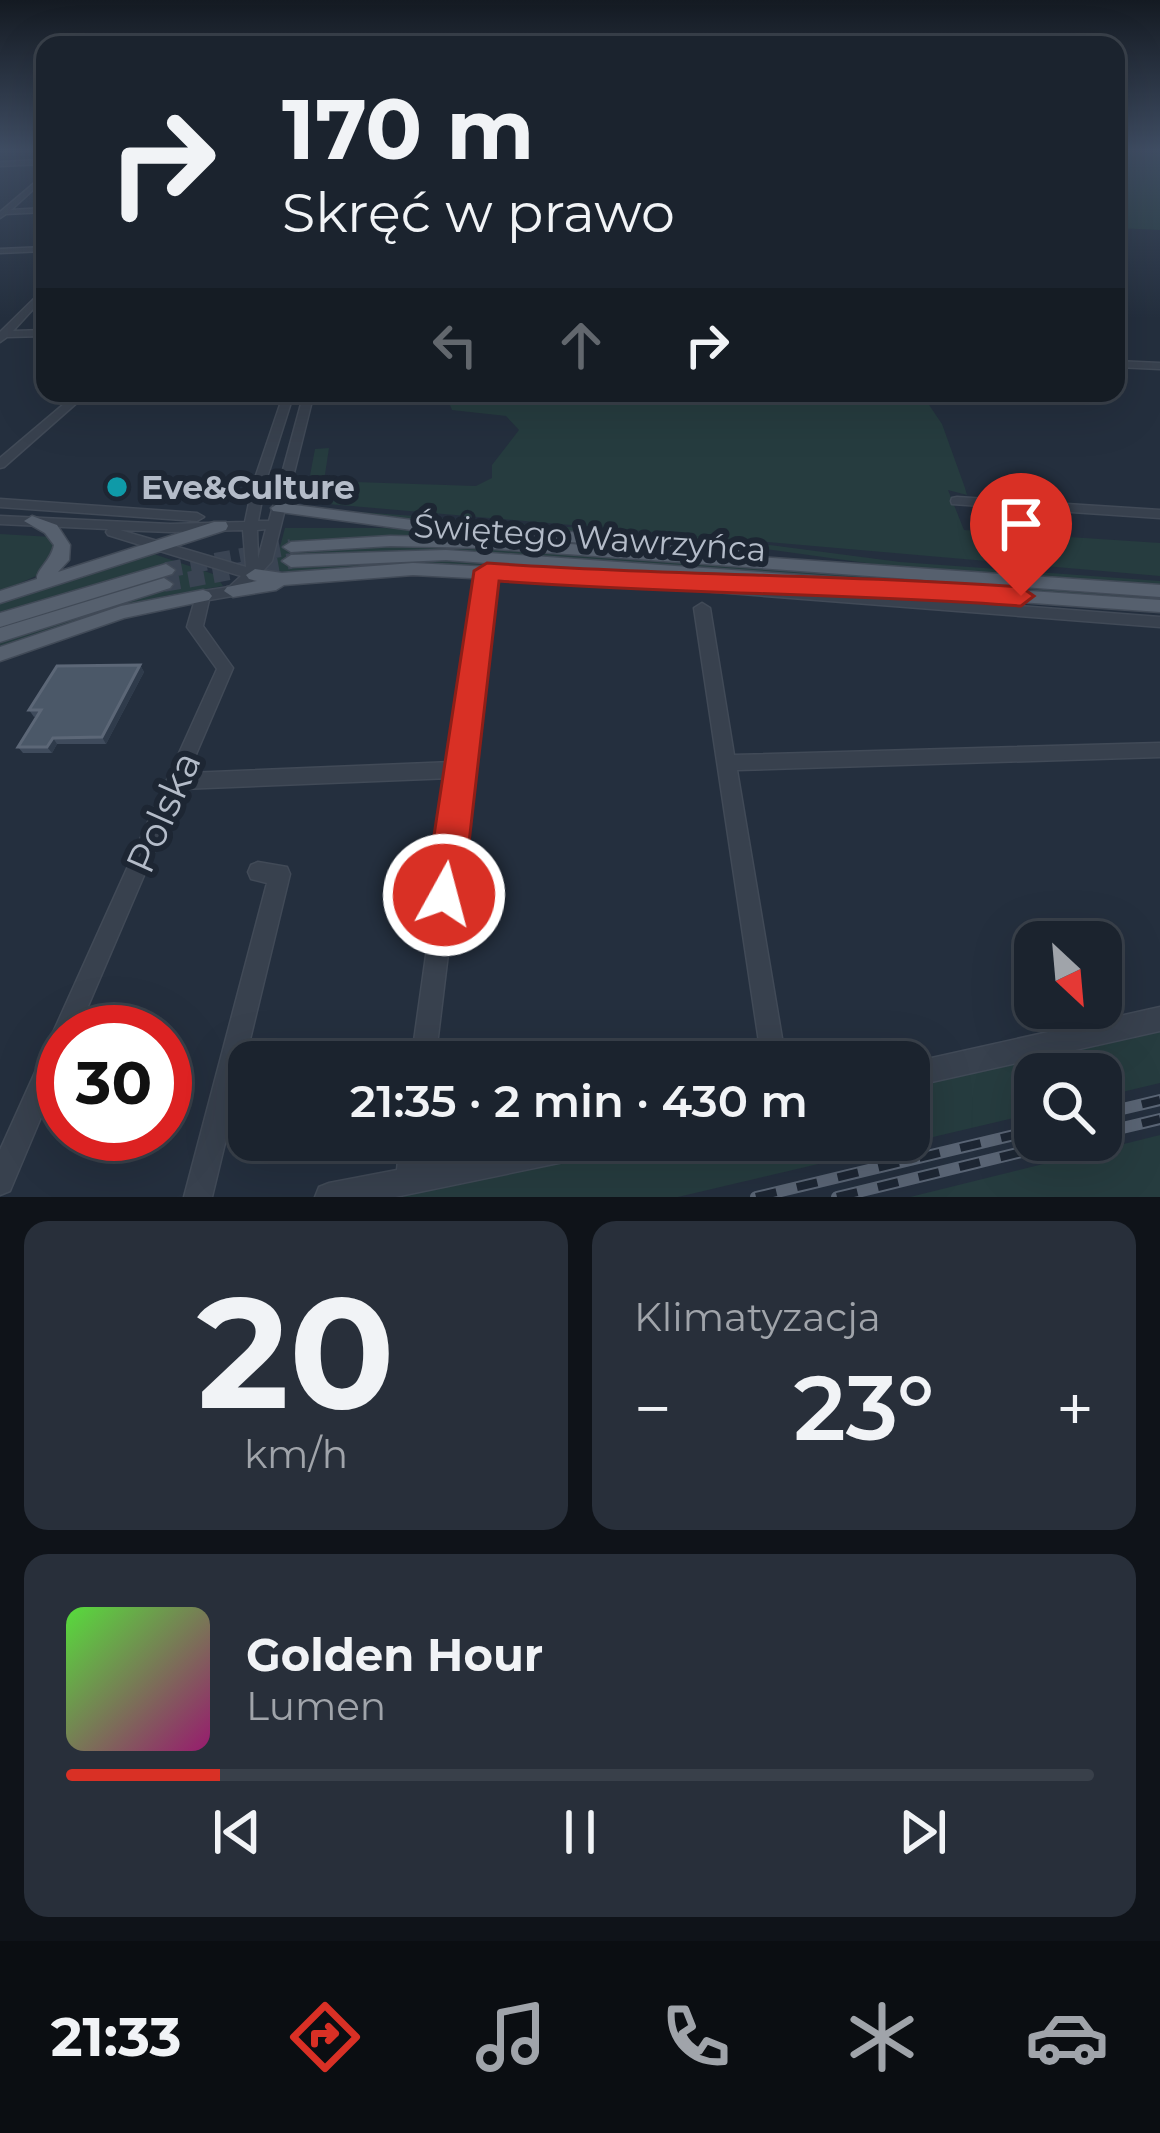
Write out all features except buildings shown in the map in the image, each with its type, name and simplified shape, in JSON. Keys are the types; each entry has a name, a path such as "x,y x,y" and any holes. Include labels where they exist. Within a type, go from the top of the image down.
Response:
{"main road":[{"path":"277,517 716,547 866,571 1160,591"},
{"path":"21,589 49,572 62,555 54,532 32,521"},
{"path":"0,597 158,542 223,525"},
{"name":"Świętego Wawrzyńca","path":"291,562 460,542 866,571"},
{"name":"Świętego Wawrzyńca","path":"291,562 446,555 886,586"},
{"path":"255,575 291,562 681,585 886,586 1160,607"},
{"path":"232,590 291,562"},
{"path":"0,620 165,577 0,635"},
{"path":"0,654 121,612 203,596"}],"street":[{"path":"2,214 36,211"},
{"path":"0,251 36,249"},
{"path":"2,336 36,300"},
{"path":"2,336 36,334"},
{"path":"1125,364 1160,366"},
{"path":"0,464 72,402"},
{"path":"255,575 248,553 254,518 286,402"},
{"path":"203,596 232,590 255,575 268,554 307,402"},
{"path":"957,501 1160,514"},
{"path":"0,503 197,517"},
{"path":"0,520 223,525 277,517"},
{"path":"87,525 158,542 255,575"},
{"path":"426,1041 487,571"},
{"path":"681,585 1160,622"},
{"name":"Polska","path":"77,1005 225,668 195,627 203,596"},
{"path":"701,608 771,1041"},
{"path":"725,763 1160,750"},
{"path":"177,781 460,770"},
{"path":"198,1197 280,874 258,872"},
{"path":"930,1070 1160,1019"},
{"name":"Polska","path":"0,1181 36,1098"},
{"path":"409,1179 411,1161"},
{"path":"329,1197 500,1161"}],"green space":[{"path":"1125,207 1160,207 1160,230 1125,228"},
{"path":"449,402 927,402 942,424 965,488 967,495 948,490 964,530 1160,543 1160,576 305,502 315,449 329,448 324,481 476,486 492,478 492,465 519,430 506,416 452,410"},
{"path":"316,509 708,537 900,562 1160,581 1160,586 902,568 709,541 312,514"},
{"path":"285,528 386,528 757,557 425,535 304,541 290,543 291,552 388,546 486,549 1160,596 1160,601 442,550 291,556 429,559 745,582 467,565 284,572 274,569"},
{"path":"0,534 52,537 57,546 45,572 0,592"},
{"path":"145,551 216,575 223,586 164,596 0,649 0,641 165,589 166,578 0,629 167,565 0,614 0,601"},
{"path":"1160,1028 1160,1083 1122,1092 1122,1053 1046,1053"},
{"path":"1014,1060 1014,1118 930,1138 930,1078"},
{"path":"1160,1135 1160,1197 910,1197 1055,1161 1122,1161 1122,1144"},
{"path":"551,1161 831,1161 678,1197 387,1197"}],"tunnel":[{"path":"166,570 291,547"},
{"path":"164,584 291,561"}],"railway":[{"path":"1122,1109 1160,1100"},
{"path":"1122,1128 1160,1119"},
{"path":"756,1197 1014,1135"},
{"path":"837,1197 1014,1154"}],"place":[{"name":"Eve&Culture","path":"117,487"}],"route":[{"path":"444,895 487,571 663,585 886,586 1021,596"}]}
